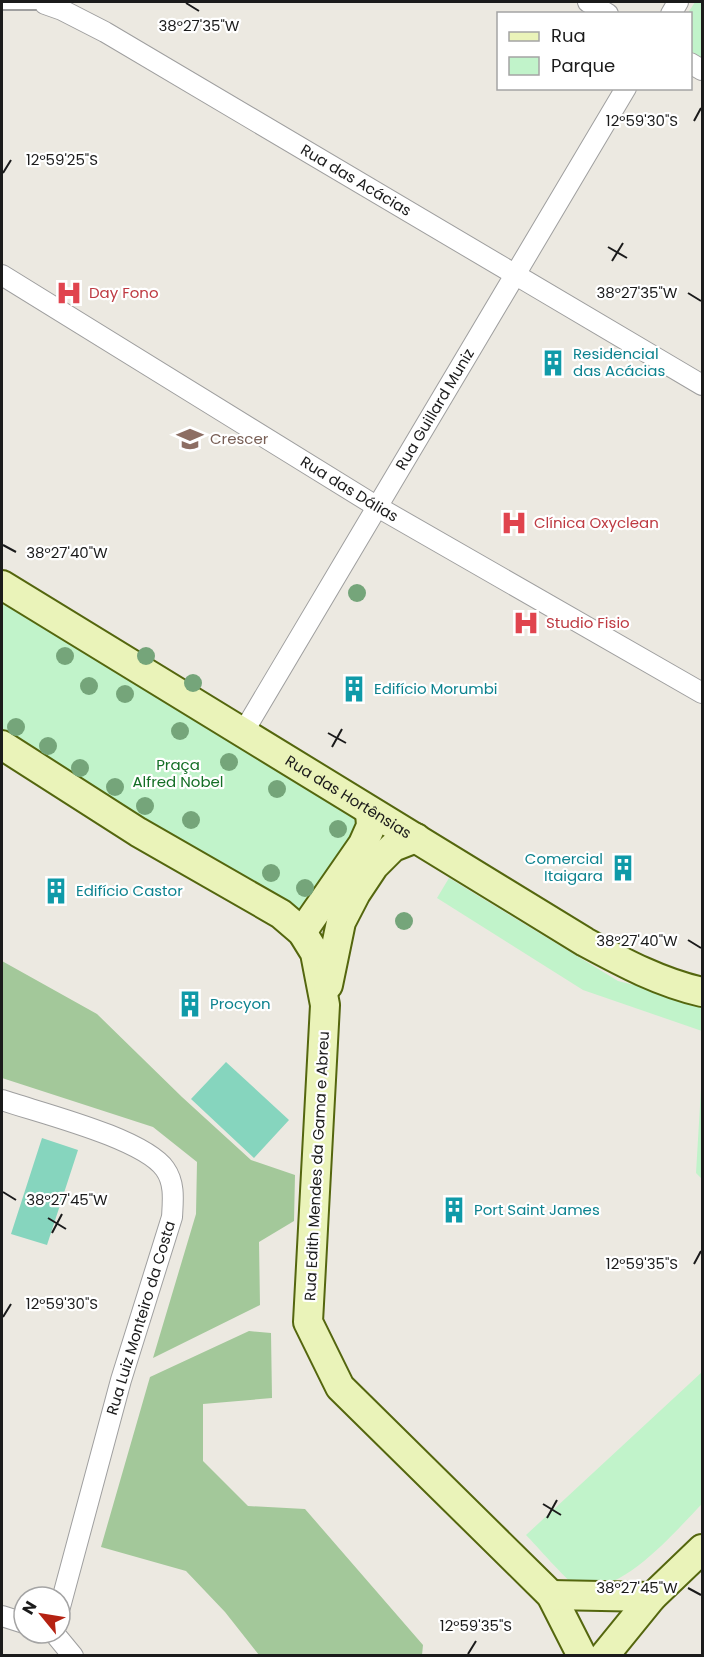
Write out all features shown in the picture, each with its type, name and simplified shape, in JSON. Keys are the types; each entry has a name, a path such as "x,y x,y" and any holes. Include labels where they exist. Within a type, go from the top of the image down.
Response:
{"street":[{"path":"588,2 605,12"},
{"name":"Rua das Acácias","path":"46,3 105,32 702,385"},
{"name":"Rua Guillard Muniz","path":"244,731 626,90"},
{"name":"Rua das Dálias","path":"2,275 376,506 702,693"},
{"name":"Rua das Hortênsias","path":"2,585 244,731 370,812 631,968 668,984 702,992"},
{"name":"Rua Edith Mendes da Gama e Abreu","path":"2,745 138,832 281,914 302,932 315,953 325,1005 308,1322 340,1387 551,1595 582,1656"},
{"path":"302,932 363,844 370,826 370,812"},
{"path":"325,1005 336,940 341,922 356,893 374,866 393,847 416,838"},
{"name":"Rua Luiz Monteiro da Costa","path":"2,1100 134,1145 156,1158 166,1171 174,1191 172,1217 122,1380 66,1585"},
{"path":"604,1656 652,1597 702,1549"},
{"path":"551,1595 652,1597"}],"lane":[{"name":"Rua das Acácias","path":"2,4 46,3"}],"green space":[{"path":"695,2 702,2 702,58 692,52 692,12 689,12"},
{"name":"Praça Alfred Nobel","path":"2,598 365,824 305,914 142,825 2,738"},
{"path":"449,878 618,981 702,1002 702,1031 583,990 437,898"},
{"path":"2,961 97,1014 251,1160 295,1175 294,1221 259,1242 260,1305 153,1358 196,1214 197,1162 153,1127 2,1078"},
{"path":"226,1062 289,1120 254,1158 191,1099"},
{"path":"702,1072 702,1179 696,1173"},
{"path":"42,1138 78,1150 47,1245 11,1234"},
{"path":"249,1331 271,1333 272,1398 203,1404 203,1461 248,1506 305,1509 423,1645 422,1655 259,1655 225,1612 186,1571 101,1547 150,1377"},
{"path":"702,1372 702,1504 661,1546 627,1574 609,1583 591,1587 575,1585 526,1535"}],"place":[{"name":"Day Fono","path":"69,293"},
{"name":"Residencial das Acácias","path":"553,363"},
{"name":"Crescer","path":"190,439"},
{"name":"Clínica Oxyclean","path":"514,523"},
{"name":"Studio Fisio","path":"526,623"},
{"name":"Edifício Morumbi","path":"354,689"},
{"name":"Comercial Itaigara","path":"623,868"},
{"name":"Edifício Castor","path":"56,891"},
{"name":"Procyon","path":"190,1004"},
{"name":"Port Saint James","path":"454,1210"}]}
